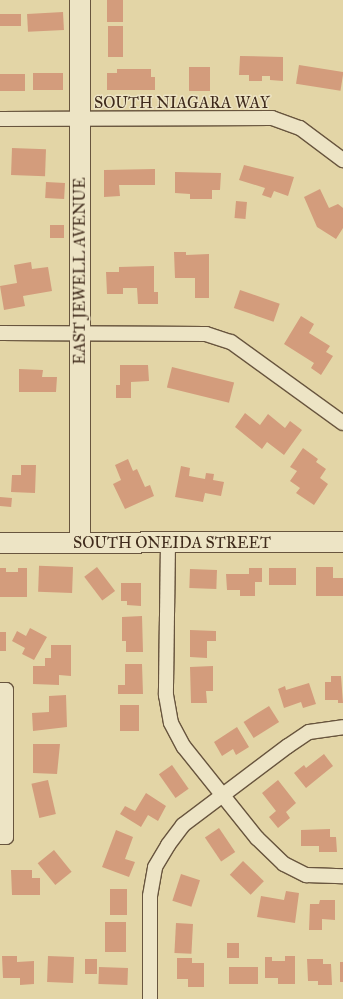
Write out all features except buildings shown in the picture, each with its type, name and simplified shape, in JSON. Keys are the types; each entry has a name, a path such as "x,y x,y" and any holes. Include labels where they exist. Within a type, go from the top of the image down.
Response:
{"street":[{"name":"EAST JEWELL AVENUE","path":"80,0 80,543"},
{"name":"SOUTH NIAGARA WAY","path":"0,120 272,118 300,128 343,160"},
{"path":"0,333 80,332 206,334 231,342 343,423"},
{"name":"SOUTH ONEIDA STREET","path":"0,543 343,542"},
{"path":"168,543 166,695 170,723 184,747 257,838 284,864 306,875 343,876"},
{"path":"3,690 3,837"},
{"path":"150,999 150,896 155,866 183,825 222,794 309,732 343,727"}]}
